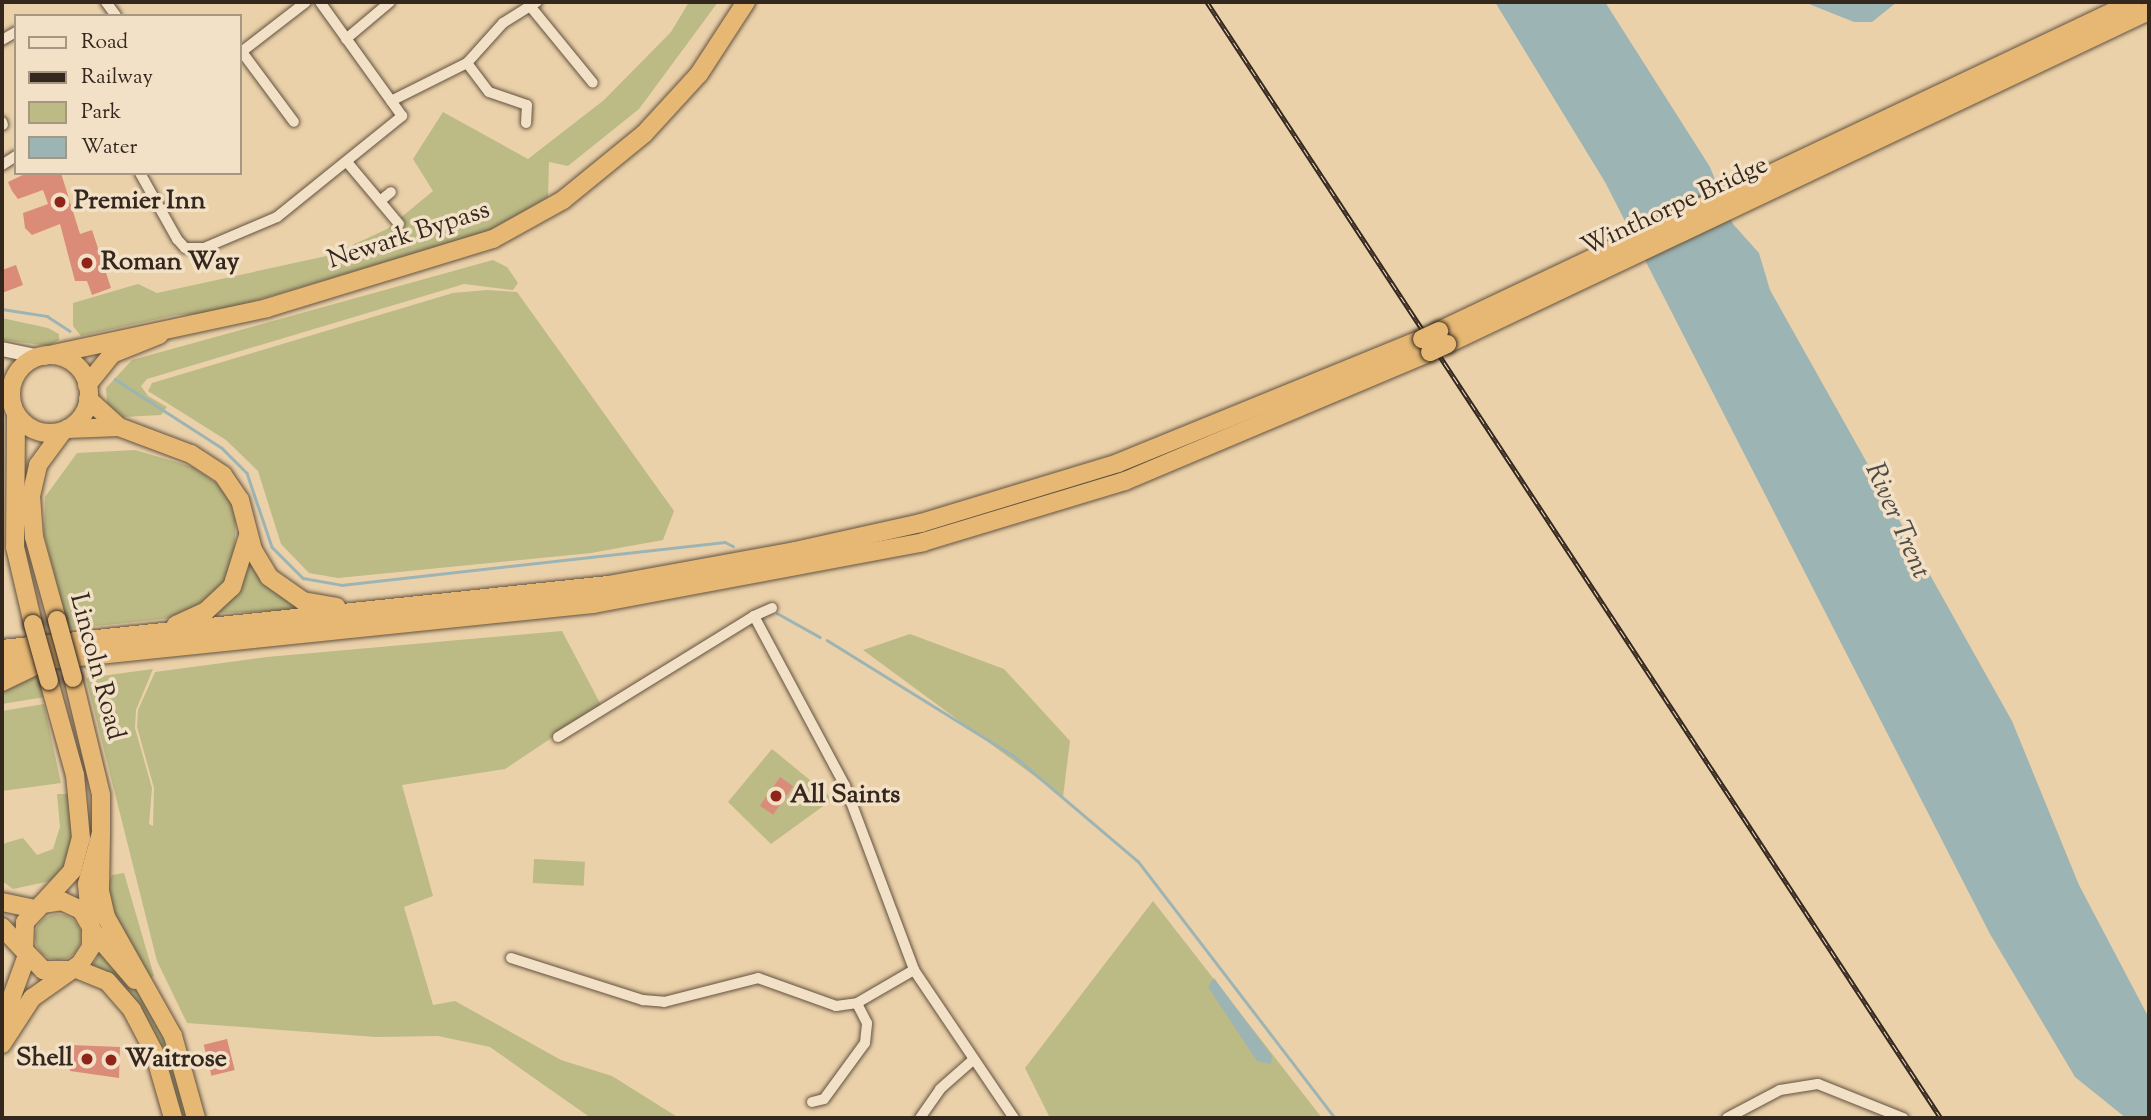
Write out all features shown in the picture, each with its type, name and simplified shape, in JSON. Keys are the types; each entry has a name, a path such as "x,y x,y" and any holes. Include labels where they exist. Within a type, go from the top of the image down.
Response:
{"highway":[{"name":"Newark Bypass","path":"88,392 112,354 165,332 444,258 522,224 544,211 598,175 671,107 746,2"},
{"name":"Winthorpe Bridge","path":"771,565 797,560 1118,463 1426,345 2129,9 2149,11"},
{"name":"Newark Bypass","path":"42,357 143,331 165,332"},
{"path":"119,427 88,392 69,361 42,357 16,375 10,401 37,431 119,427 191,454 223,475 240,500 248,534 263,569 293,597 314,605 380,610"},
{"path":"65,430 81,417 88,392"},
{"name":"Lincoln Road","path":"10,401 20,440 14,530 33,624 75,775 81,838 72,871 38,907"},
{"name":"Lincoln Road","path":"65,430 38,465 31,496 34,537 100,784 101,833 87,884 91,927"},
{"path":"160,632 223,597 243,566 248,534"},
{"path":"2,649 380,610 771,565"},
{"path":"2,665 593,604 771,565"},
{"path":"2,682 53,659"},
{"path":"101,833 100,891 106,917 164,1016 196,1118"},
{"path":"2,902 38,907 70,903 164,1016"},
{"path":"2,1024 18,993 26,954 22,930 38,907"},
{"path":"2,927 43,970 72,969 107,981 132,1010 154,1052 173,1118"},
{"path":"2,1044 32,998 89,953 91,927"}],"main road":[{"path":"2,349 42,357"}],"street":[{"path":"242,51 306,2"},
{"path":"141,175 177,240 185,248 204,248 267,223 347,162 401,116 320,2"},
{"path":"346,38 390,2"},
{"path":"391,101 467,63 498,27 534,4 593,83"},
{"path":"242,53 294,122"},
{"path":"467,63 480,84 499,99 527,105 526,123"},
{"path":"347,162 399,224"},
{"path":"380,201 391,192"},
{"path":"558,737 754,616 772,608"},
{"path":"754,616 845,786 914,970 1014,1118"},
{"path":"511,958 643,1000 664,1002 758,978 836,1006 857,1003 914,970"},
{"path":"812,1102 824,1098 866,1043 867,1023 857,1003"},
{"path":"920,1118 940,1089 974,1059"},
{"path":"1727,1118 1780,1090 1818,1084 1903,1118"}],"green space":[{"path":"689,2 718,2 639,109 568,166 549,162 548,197 490,231 214,313 176,315 81,336 73,326 73,303 138,284 157,293 331,255 387,229 433,191 413,159 443,112 528,159 604,100 671,32"},
{"path":"493,260 507,267 518,283 513,290 464,284 147,379 141,386 148,396 167,407 161,415 123,417 107,403 106,388 132,360"},
{"path":"487,290 517,292 674,511 663,540 591,553 338,578 309,573 281,544 258,471 226,440 148,391 152,383 453,293"},
{"path":"2,318 48,328 59,334 59,340 50,346 2,340"},
{"path":"135,450 193,467 226,490 236,511 234,566 216,598 173,618 68,629 44,534 45,497 77,453"},
{"path":"250,554 309,610 215,613 240,584"},
{"path":"562,631 601,705 505,769 402,785 433,896 404,907 433,1005 455,1001 561,1060 612,1076 679,1118 591,1118 490,1047 438,1036 376,1037 187,1023 157,961 86,678 153,669 136,710 135,728 152,788 149,824 153,826 154,788 137,727 138,710 155,672 267,657"},
{"path":"910,634 1004,669 1070,741 1063,797 863,650"},
{"path":"37,674 45,697 2,704 2,691"},
{"path":"44,704 61,783 2,791 2,711"},
{"path":"772,749 833,799 771,844 728,802"},
{"path":"57,794 68,794 74,839 68,862 55,880 13,889 2,881 2,844 23,838 37,855 53,849 60,827"},
{"path":"534,859 585,862 584,886 533,883"},
{"path":"124,873 154,976 148,979 108,910 108,884 112,875"},
{"path":"1153,901 1322,1118 1050,1118 1025,1068"},
{"path":"58,914 75,920 81,937 75,954 58,960 41,954 35,937 41,920"},
{"path":"100,952 136,988 164,1032 189,1118 181,1118 151,1028 128,990 93,965"}],"water":[{"name":"River Trent","path":"1495,2 1605,2 1710,167 1733,224 1759,253 1770,290 2012,721 2079,885 2149,1018 2149,1118 2126,1118 2075,1077 1990,934 1605,182"},
{"path":"1804,2 1897,2 1872,22 1854,22"},
{"path":"1214,978 1272,1056 1271,1064 1257,1061 1208,987"}],"building":[{"path":"23,175 62,175 80,234 92,230 111,288 92,295 87,281 75,281 60,224 32,235 25,228 23,213 48,204 43,190 18,199 8,182"},
{"name":"Premier Inn","path":"16,265 23,285 2,293 2,270"},
{"name":"All Saints","path":"780,777 793,786 773,815 760,806"},
{"path":"227,1039 235,1070 211,1076 204,1045"},
{"path":"71,1045 120,1047 119,1078 70,1071"}],"waterway":[{"path":"2,309 47,316 70,331"},
{"path":"115,379 222,448 247,473 272,547 303,578 341,585 725,542 733,546"},
{"path":"777,613 820,637"},
{"path":"827,640 1014,756 1138,861 1335,1118"}],"railway":[{"path":"1207,2 1941,1118"}],"place":[{"name":"Premier Inn","path":"60,202"},
{"name":"Roman Way","path":"87,263"},
{"name":"All Saints","path":"776,796"},
{"name":"Shell","path":"87,1059"},
{"name":"Waitrose","path":"111,1060"}]}
